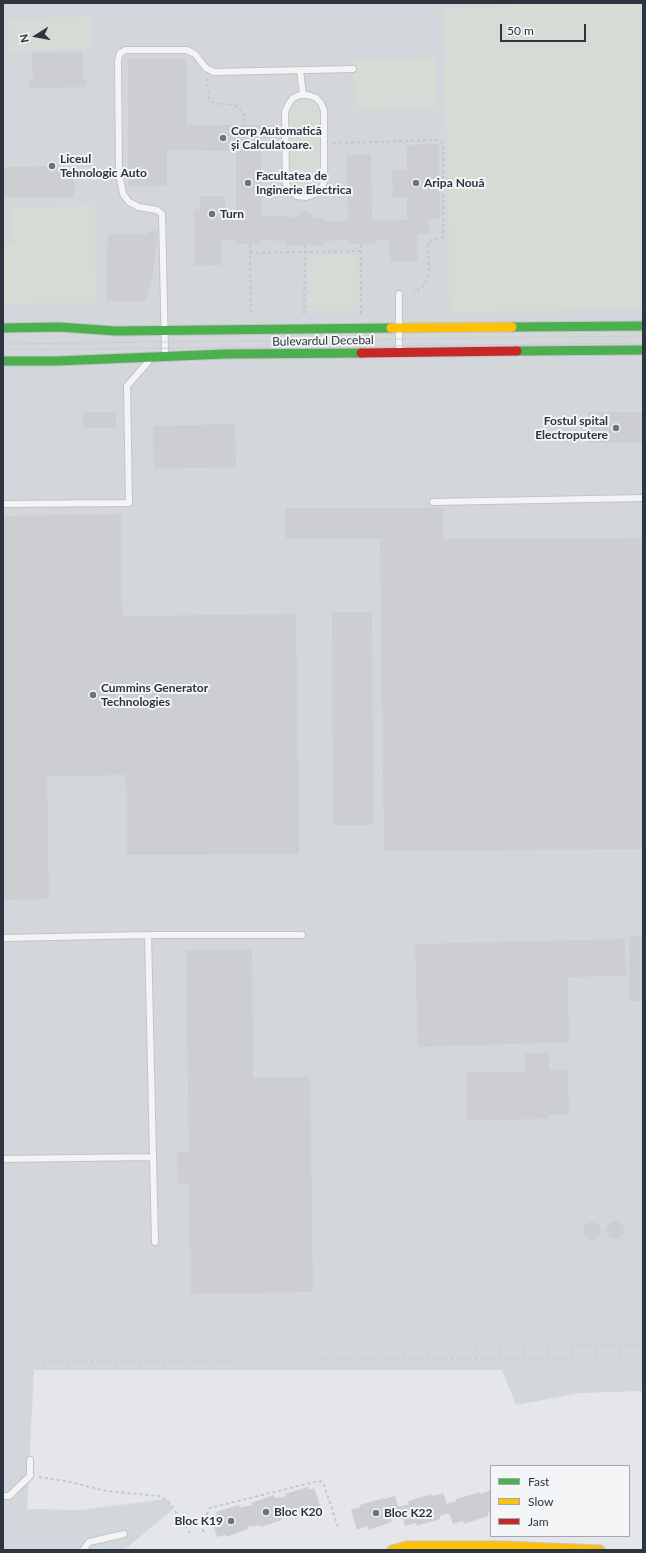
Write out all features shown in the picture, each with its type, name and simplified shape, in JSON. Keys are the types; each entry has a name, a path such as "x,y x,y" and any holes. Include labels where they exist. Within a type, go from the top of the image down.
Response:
{"main road":[{"name":"Bulevardul Decebal","path":"3,328 59,327 116,331 643,326"},
{"name":"Bulevardul Decebal","path":"3,361 57,361 226,354 643,350"},
{"path":"392,1550 407,1546 504,1546 600,1550"}],"lane":[{"path":"165,357 162,214 157,210 139,207 129,202 123,194 119,174 118,60 120,53 126,50 187,50 195,54 206,68 214,72 353,69"},
{"path":"300,70 303,95"},
{"path":"303,95 316,98 321,103 324,111 324,182 320,192 306,197 297,196 290,191 286,184 285,112 288,104 293,98 303,95"},
{"path":"399,294 399,352"},
{"path":"3,504 129,503 127,386 152,357"},
{"path":"433,502 643,498"},
{"path":"3,938 148,935 302,935"},
{"path":"148,935 155,1242"},
{"path":"3,1159 153,1157"},
{"path":"3,1496 9,1496 30,1476 30,1460"},
{"path":"83,1550 89,1542 124,1534"}],"path":[{"path":"206,68 209,99 214,103 239,107 244,114 245,125"},
{"path":"324,143 440,140 443,144 442,237 433,240 428,244 429,274 425,284 414,294"},
{"path":"250,244 252,313"},
{"path":"361,244 361,321"},
{"path":"304,321 305,245"},
{"path":"250,252 361,251"},
{"path":"30,1476 70,1482 106,1491 159,1496 169,1502 190,1534"},
{"path":"203,1532 204,1519 210,1508 318,1481 323,1482 338,1527"}],"shaded area":[{"path":"3,3 643,3 643,1391 580,1393 516,1405 502,1370 34,1370 27,1509 81,1510 166,1499 173,1509 124,1550 3,1550"},
{"path":"581,3 643,3 643,308 450,313 444,8"},
{"path":"91,16 92,49 9,51 8,19"},
{"path":"437,58 437,109 354,110 353,60"},
{"path":"308,95 321,103 324,182 320,192 297,196 286,184 288,105 293,98"},
{"path":"95,206 96,303 3,304 3,245 14,244 13,207"},
{"path":"307,255 358,255 359,311 308,311"}],"building":[{"path":"82,52 83,80 86,80 86,87 29,88 29,81 33,81 32,53"},
{"path":"128,59 186,59 186,125 278,125 278,139 261,138 261,216 298,217 301,212 306,211 311,213 313,218 325,218 325,221 348,221 347,155 371,154 372,221 407,220 407,197 393,197 392,170 407,170 407,145 439,144 440,219 428,219 429,234 417,234 418,261 390,262 390,239 377,240 377,243 361,244 349,244 349,240 325,241 325,245 286,245 286,241 261,240 260,244 236,244 236,240 221,240 221,265 194,266 194,209 200,209 200,196 225,196 225,211 229,211 229,217 236,217 236,151 167,150 167,186 128,186"},
{"path":"63,166 63,174 74,174 74,197 3,198 3,167"},
{"path":"149,231 158,231 152,279 145,302 106,301 108,234 147,234"},
{"path":"83,412 116,412 116,428 83,428"},
{"name":"Fostul spital Electroputere","path":"588,412 643,412 643,443 589,443"},
{"path":"235,424 236,467 154,469 153,426"},
{"path":"286,508 443,508 443,539 643,538 643,849 384,851 380,540 415,539 286,539"},
{"name":"Cummins Generator Technologies","path":"121,514 122,616 296,614 299,854 127,855 126,775 47,776 49,899 4,900 3,516"},
{"path":"332,612 372,612 373,825 333,825"},
{"path":"629,936 643,936 643,1001 630,1001"},
{"path":"625,939 626,976 568,977 569,1042 418,1047 415,944"},
{"path":"186,950 252,950 253,1078 310,1077 313,1292 191,1294 189,1184 178,1184 177,1152 189,1152"},
{"path":"525,1053 549,1053 549,1070 568,1070 569,1114 548,1115 548,1119 466,1120 466,1072 525,1072"},
{"path":"615,1221 621,1224 624,1230 621,1236 615,1239 609,1236 606,1230 609,1224"},
{"path":"592,1222 598,1225 601,1231 598,1237 592,1240 586,1237 583,1231 586,1225"},
{"path":"308,1487 309,1490 314,1488 321,1508 316,1509 317,1511 295,1519 294,1516 288,1519 287,1516 282,1518 282,1520 261,1527 260,1525 252,1527 252,1525 247,1527 248,1529 226,1537 225,1535 217,1537 211,1517 217,1514 216,1512 239,1505 240,1508 252,1505 251,1503 274,1495 275,1498 280,1498 286,1496 285,1494"},
{"path":"490,1490 490,1512 488,1513 488,1516 464,1524 463,1521 453,1524 449,1513 440,1516 440,1519 417,1526 416,1523 405,1526 402,1516 391,1519 392,1522 369,1530 367,1526 357,1530 351,1510 360,1507 360,1505 395,1496 398,1507 409,1504 408,1501 432,1494 432,1496 443,1493 447,1504 456,1501 456,1499 480,1492 480,1494"}],"tram line":[{"path":"3,344 643,336"},
{"path":"3,350 643,343"}],"railway":[{"path":"475,1347 643,1346"},
{"path":"37,1362 643,1357"}],"traffic: fast":[{"path":"512,327 643,326"},
{"path":"3,328 59,327 116,331 391,328"},
{"path":"517,351 643,350"},
{"path":"3,361 57,361 226,354 361,353"}],"traffic: slow":[{"path":"391,328 512,327"},
{"path":"392,1550 407,1546 503,1546 600,1550"}],"traffic: jam":[{"path":"361,353 517,351"}],"place":[{"name":"Corp Automatică și Calculatoare.","path":"223,138"},
{"name":"Liceul Tehnologic Auto","path":"52,166"},
{"name":"Facultatea de Inginerie Electrica","path":"248,183"},
{"name":"Aripa Nouă","path":"416,183"},
{"name":"Turn","path":"212,214"},
{"name":"Fostul spital Electroputere","path":"616,428"},
{"name":"Cummins Generator Technologies","path":"93,695"},
{"name":"Bloc K20","path":"266,1512"},
{"name":"Bloc K22","path":"376,1513"},
{"name":"Bloc K19","path":"231,1521"}]}
